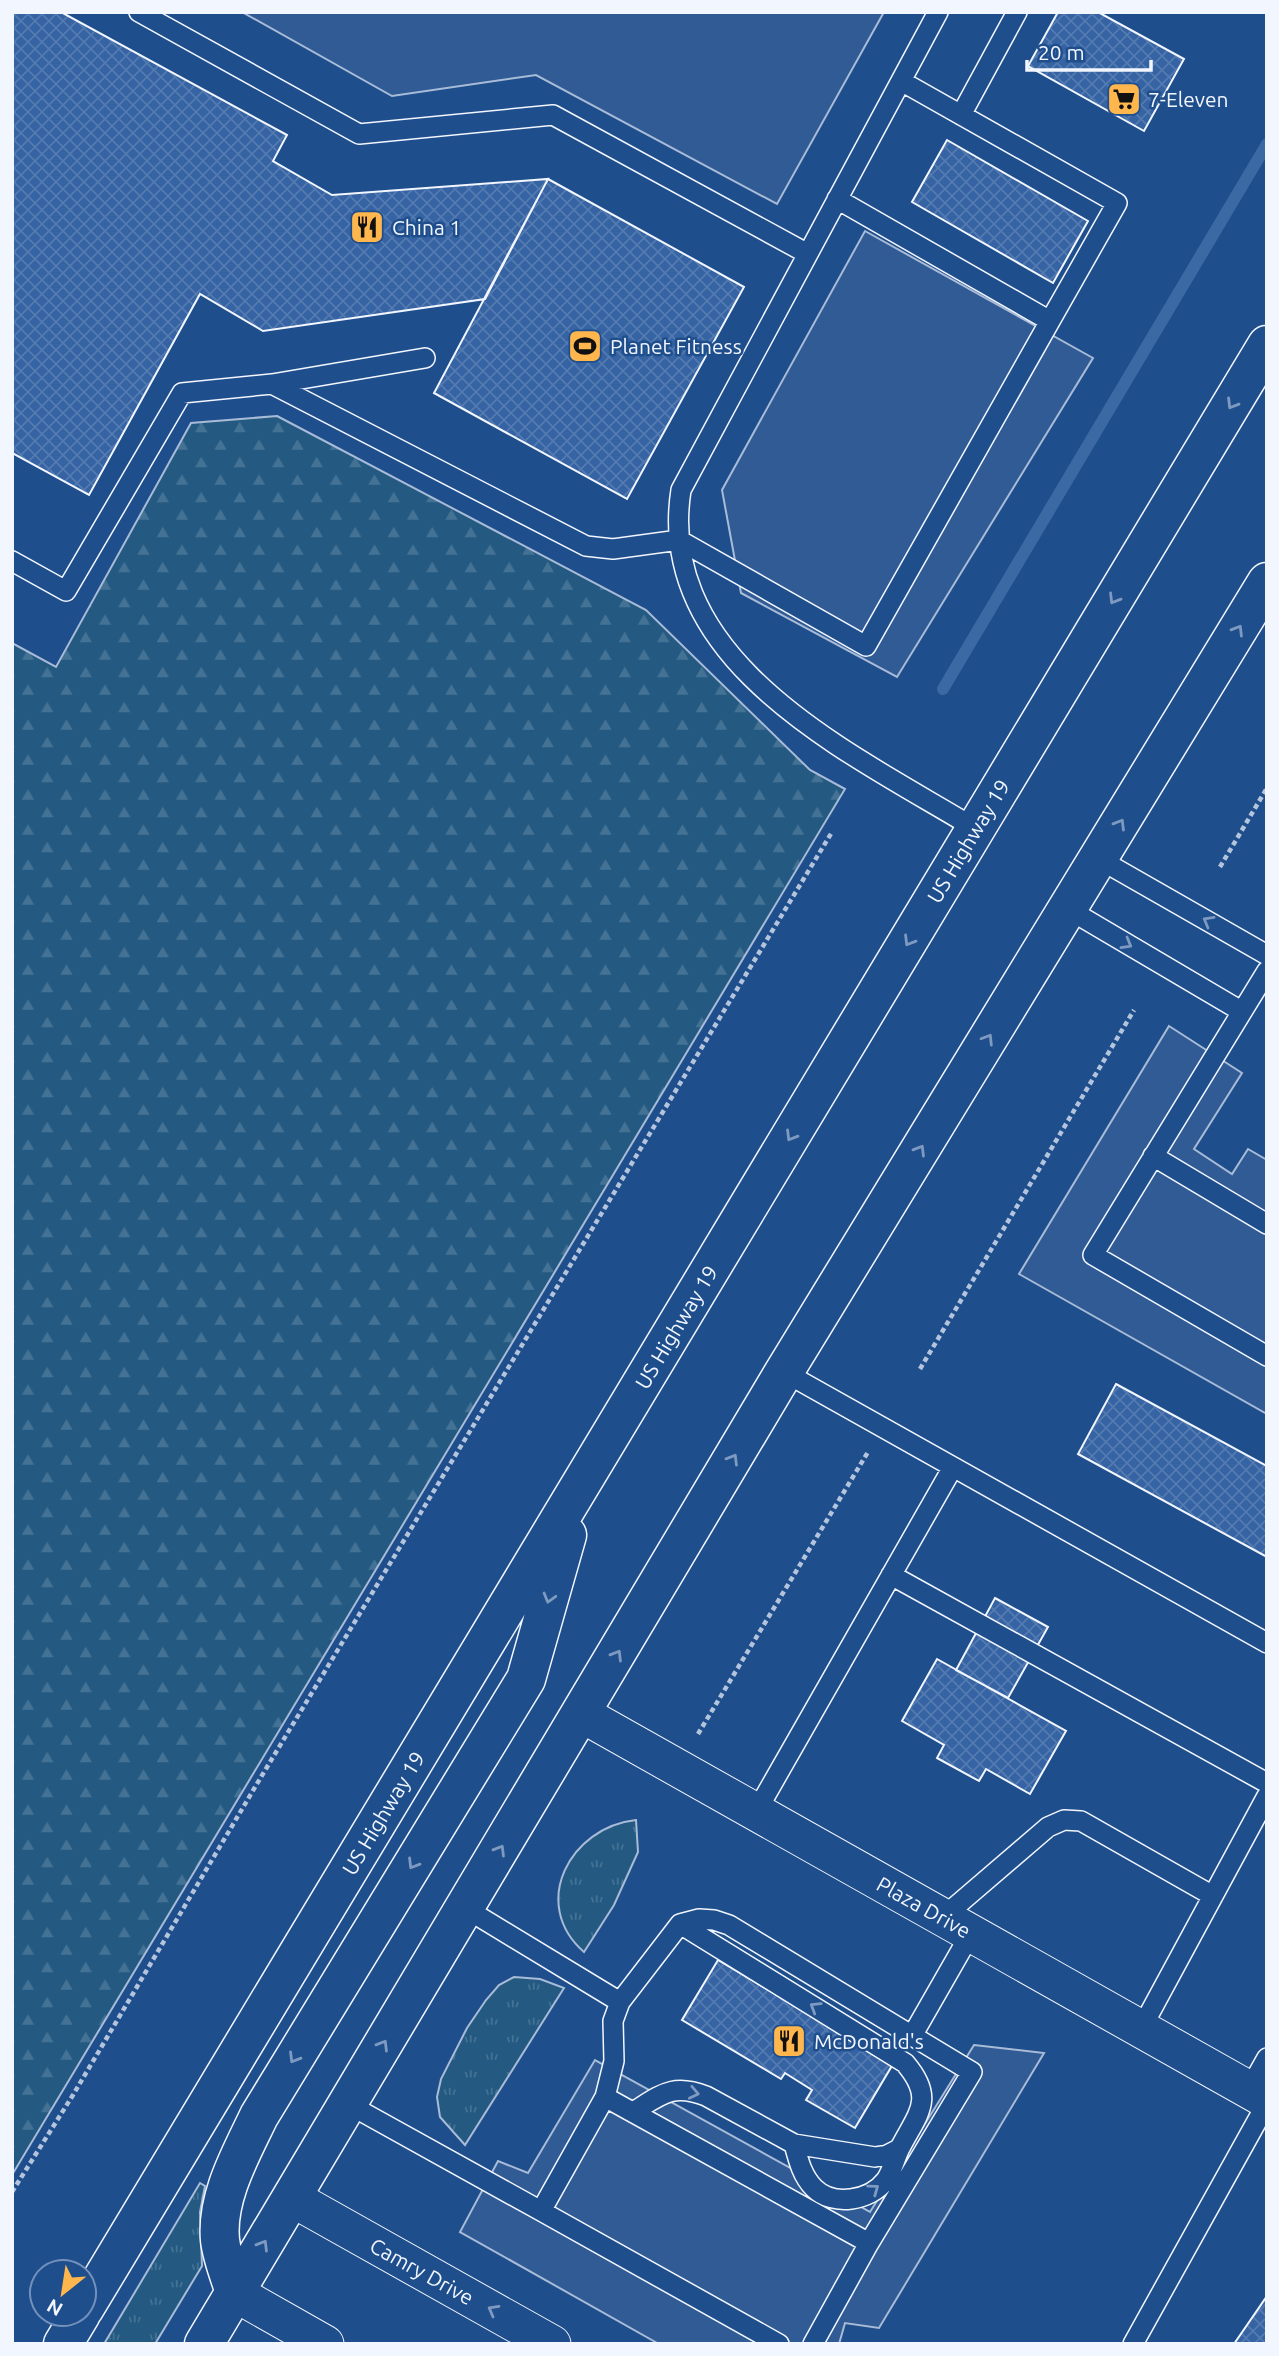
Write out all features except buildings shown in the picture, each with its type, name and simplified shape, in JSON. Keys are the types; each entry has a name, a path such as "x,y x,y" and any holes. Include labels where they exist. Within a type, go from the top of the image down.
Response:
{"highway":[{"name":"US Highway 19","path":"98,2286 1267,345"},
{"path":"204,2344 784,1372 1267,582"},
{"path":"235,2293 220,2240 223,2202 235,2168 259,2116 526,1679 581,1485"},
{"path":"63,2344 73,2328"}],"street":[{"name":"Plaza Drive","path":"582,1714 1261,2098"},
{"name":"Camry Drive","path":"292,2198 552,2344"},
{"path":"235,2293 325,2344"}],"lane":[{"path":"139,12 359,134 553,116 808,254"},
{"path":"939,12 681,490 677,515 679,540 690,586 706,623 752,680 808,728 976,829"},
{"path":"961,115 1017,12"},
{"path":"272,384 586,546 613,550 679,540 866,646 1117,204 901,81"},
{"path":"837,199 1050,321"},
{"path":"12,561 66,591 182,393 272,384 425,358"},
{"path":"1099,859 1267,955"},
{"path":"1068,909 1241,1011"},
{"path":"1267,971 1093,1255 1267,1356"},
{"path":"1153,1156 1267,1224"},
{"path":"784,1372 1267,1643"},
{"path":"756,1812 953,1467"},
{"path":"891,1575 1267,1783"},
{"path":"1141,2029 1267,1796"},
{"path":"912,2036 956,1925 1048,1827 1064,1820 1081,1821 1213,1896"},
{"path":"465,1908 620,2002"},
{"path":"541,2211 605,2097 614,2061 613,2021 620,2002 680,1924 699,1919 729,1925 972,2072 869,2243 813,2344"},
{"path":"680,1924 905,2063 913,2073 922,2097 922,2109 899,2149 887,2179 876,2191 847,2200 831,2197 815,2189 805,2176 794,2144"},
{"path":"1133,2344 1261,2098 1267,2058"},
{"path":"632,2112 666,2091 695,2091 794,2144 875,2157 899,2149"},
{"path":"605,2097 869,2243"},
{"path":"348,2104 779,2344"}],"path":[{"path":"1220,867 1267,788"},
{"path":"12,2192 73,2095 261,1777 832,832"},
{"path":"920,1369 1134,1010"},
{"path":"698,1734 868,1451"}],"green space":[{"path":"277,416 646,610 810,770 845,789 12,2175 12,643 56,667 191,423"},
{"path":"636,1820 638,1852 614,1905 584,1952 568,1933 560,1912 559,1891 565,1871 576,1852 592,1837 613,1826"},
{"path":"514,1977 540,1979 564,1988 465,2145 440,2117 437,2097 441,2079 467,2028 486,2000 499,1985"},
{"path":"200,2183 205,2186 200,2212 202,2266 155,2344 104,2344"}],"shaded area":[{"path":"242,12 884,12 777,204 536,75 392,96"},
{"path":"865,231 1093,358 897,677 741,593 722,490"},
{"path":"1169,1026 1242,1073 1194,1149 1232,1174 1248,1149 1267,1160 1267,1414 1019,1274"},
{"path":"974,2045 1044,2053 879,2328 845,2323 839,2344 659,2344 460,2232 498,2161 528,2173 595,2060 870,2212"}],"waterway":[{"path":"943,689 1267,144"}],"place":[{"name":"7-Eleven","path":"1124,99"},
{"name":"China 1","path":"367,227"},
{"name":"Planet Fitness","path":"585,346"},
{"name":"McDonald's","path":"789,2041"}]}
